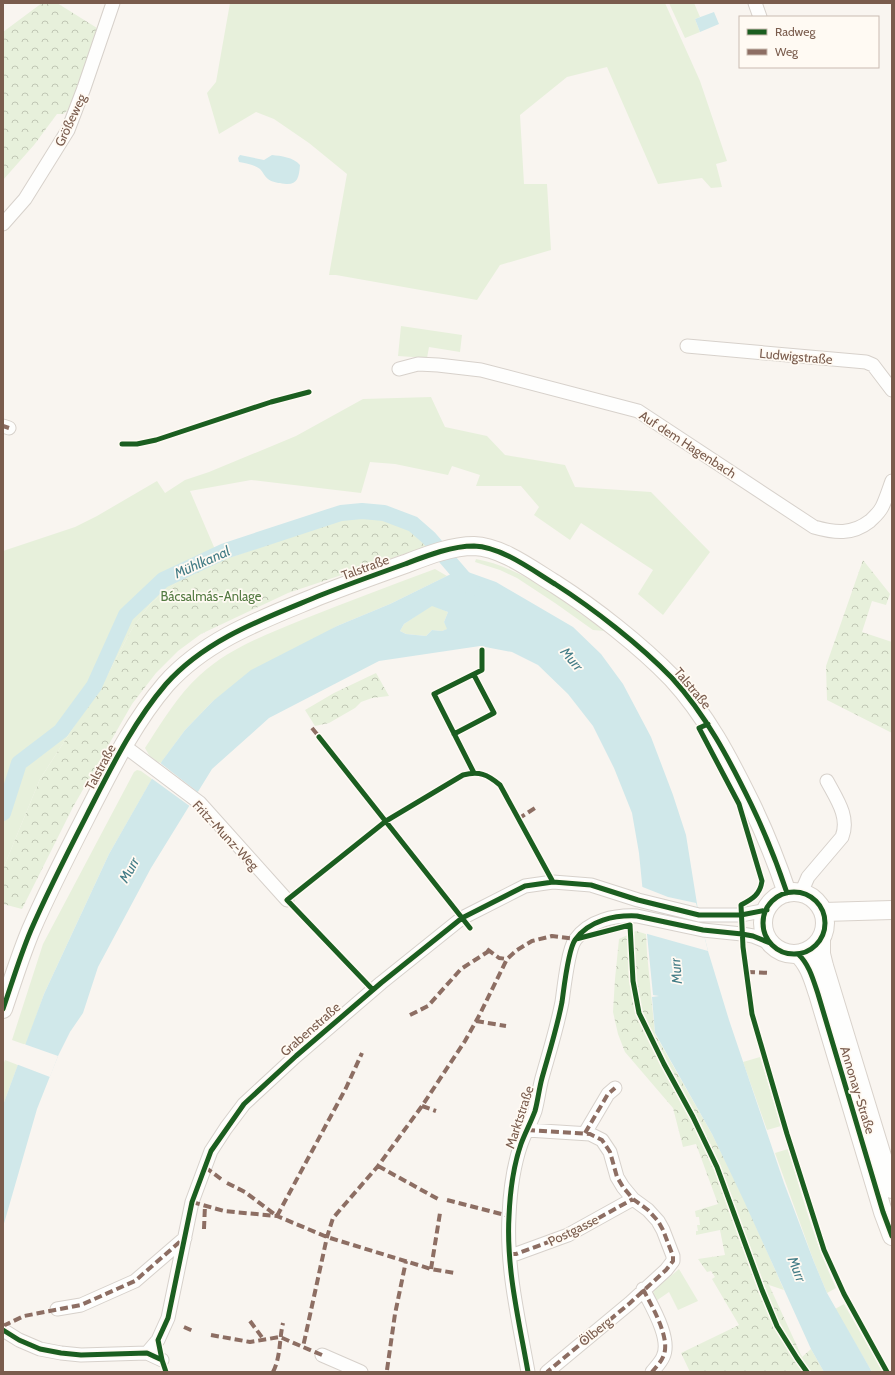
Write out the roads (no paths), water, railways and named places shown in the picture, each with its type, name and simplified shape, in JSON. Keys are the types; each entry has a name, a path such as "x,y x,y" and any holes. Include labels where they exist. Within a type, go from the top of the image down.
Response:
{"street":[{"name":"Größeweg","path":"3,224 25,199 68,130 113,3"},
{"path":"755,3 760,16"},
{"name":"Ludwigstraße","path":"687,346 866,362 873,365 892,390"},
{"name":"Auf dem Hagenbach","path":"399,369 418,364 481,370 638,411 814,527 830,532 851,531 863,526 876,515 882,507 892,481"},
{"name":"Talstraße","path":"3,1010 36,919 85,819 123,745 147,708 168,682 205,649 251,624 353,582 425,557 454,549 474,546 489,549 509,556 573,595 625,636 670,677 708,724 724,749 759,822 779,869 794,893"},
{"name":"Fritz-Munz-Weg","path":"123,745 197,801 287,900"},
{"path":"794,893 842,837 845,829 842,810 827,781"},
{"name":"Grabenstraße","path":"147,1353 158,1340 168,1318 192,1202 211,1151 244,1104 316,1038 418,952 462,918 525,886 553,882 591,885 638,900 699,915 741,915 766,910"},
{"path":"794,893 810,896 817,902 824,912 825,927 820,940 809,951 798,954 788,953 778,949 770,943 763,927 766,910 772,901 781,895 794,893"},
{"path":"824,912 892,910"},
{"name":"Marktstraße","path":"528,1372 512,1278 509,1216 512,1187 517,1157 535,1111 542,1079 558,1023 574,943 585,930 607,918 621,915 638,916 703,930 753,936 770,943"},
{"name":"Annonay-Straße","path":"820,940 824,966 892,1189"},
{"name":"Annonay-Straße","path":"798,954 810,970 883,1212 892,1236"},
{"path":"585,1134 608,1094 616,1088"},
{"name":"Ölberg","path":"527,1130 585,1134 596,1136 602,1140 610,1152 617,1177 623,1187 633,1199 648,1210 660,1226 673,1256 673,1261 666,1270 643,1289 630,1303 547,1372"},
{"name":"Postgasse","path":"510,1254 516,1254 568,1235 633,1199"},
{"path":"57,1309 81,1305 135,1281 185,1238"},
{"path":"643,1289 659,1322 665,1340 664,1356 652,1372"},
{"path":"3,1330 19,1340 40,1349 81,1355 147,1353 164,1366"},
{"path":"158,1340 164,1366"},
{"path":"322,1355 361,1372"}],"water":[{"path":"714,12 719,24 700,32 695,19"},
{"path":"240,155 264,160 272,155 283,156 297,162 300,165 299,175 293,183 277,183 269,180 258,168 250,164 239,162 238,158"},
{"name":"Murr","path":"468,572 496,582 573,627 601,654 623,684 651,737 673,795 686,835 698,910 708,951 729,1020 784,1183 827,1293 872,1372 824,1372 811,1349 712,1134 655,1033 652,997 659,996 653,995 639,853 632,813 614,768 593,726 568,694 538,665 512,652 480,646 379,661 269,718 212,769 151,868 98,967 83,1013 70,1032 58,1056 37,1109 3,1227 3,1105 44,994 109,854 162,761 185,730 213,701 251,670 337,626 390,604 453,573","holes":["432,606 448,612 444,622 447,629 442,631 432,630 426,636 406,634 400,631 404,624"]}],"waterway":[{"name":"Mühlkanal","path":"3,813 19,763 61,731 94,686 126,615 163,580 225,551 341,513 362,511 384,513 413,524 429,538 472,588"}],"park label":[{"name":"Bácsalmás-Anlage","path":"211,596"}]}
